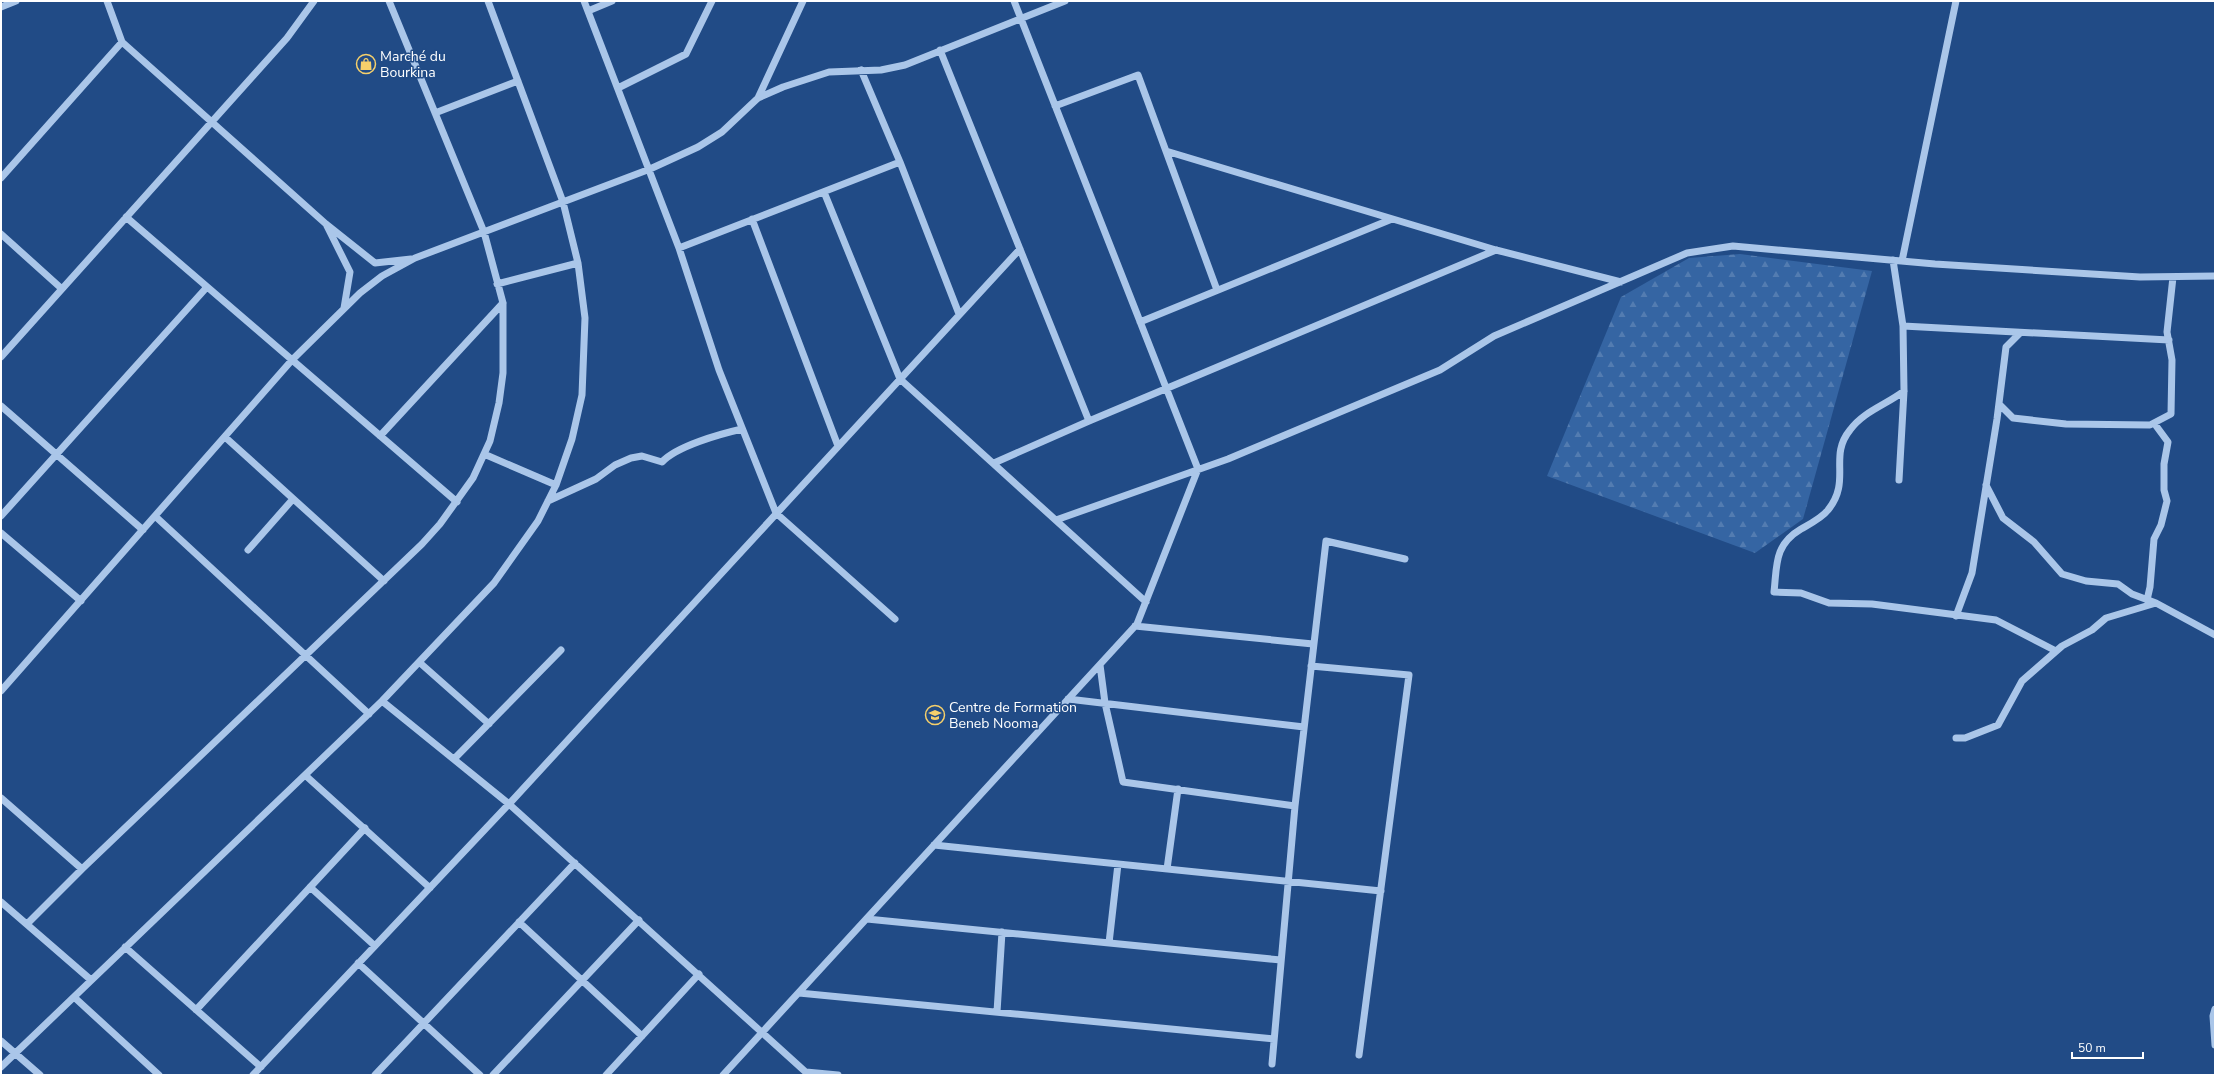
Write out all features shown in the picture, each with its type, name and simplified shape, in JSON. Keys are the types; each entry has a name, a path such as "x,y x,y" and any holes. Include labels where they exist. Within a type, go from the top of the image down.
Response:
{"street":[{"path":"1,7 16,1"},
{"path":"107,1 122,42 326,224 375,262 415,258"},
{"path":"1,357 287,38 314,1"},
{"path":"28,924 82,869 422,544 457,502 474,478 484,454 499,403 503,373 503,303 484,232 389,1"},
{"path":"1,1067 382,701 420,662 494,583 538,521 556,485 572,439 582,395 585,318 578,263 562,202 488,1"},
{"path":"584,1 650,169 679,248 719,370 776,513 895,619"},
{"path":"588,11 612,1"},
{"path":"618,88 686,54 712,1"},
{"path":"758,98 804,1"},
{"path":"723,1075 1135,626 1146,602 1198,469 1014,1"},
{"path":"1,691 292,360 344,308 382,276 415,258 650,169 698,148 722,132 758,98 783,87 829,72 881,70 904,65 1065,1"},
{"path":"1902,261 1956,1"},
{"path":"1,178 122,42"},
{"path":"940,50 1089,421"},
{"path":"861,70 900,162 959,314"},
{"path":"1055,106 1138,75 1217,290"},
{"path":"435,113 518,81"},
{"path":"1166,151 1496,250 1621,282"},
{"path":"679,248 900,162"},
{"path":"824,192 900,379 1146,602"},
{"path":"126,217 457,502"},
{"path":"1140,322 1392,218"},
{"path":"752,219 838,446"},
{"path":"326,224 350,272 344,308"},
{"path":"1,234 62,289"},
{"path":"1056,520 1228,459 1440,370 1494,336 1687,253 1733,246 1902,261 2140,276 2215,276"},
{"path":"253,1075 509,804 1020,248"},
{"path":"994,463 1089,421 1496,250"},
{"path":"1893,260 1903,326 1904,391 1899,480"},
{"path":"498,284 578,263"},
{"path":"1999,404 2013,418 2066,424 2150,425 2171,414 2172,360 2167,332 2173,277"},
{"path":"1,516 207,287"},
{"path":"380,436 503,303"},
{"path":"1903,326 2169,340"},
{"path":"1956,616 1972,573 1999,404 2006,346 2020,333"},
{"path":"1904,391 1889,402 1874,408 1850,429 1839,452 1841,482 1838,495 1828,510 1786,539 1776,558 1774,592 1801,593 1829,603 1872,604 1996,620 2056,651"},
{"path":"1,406 143,530"},
{"path":"2147,600 2150,586 2154,540 2161,525 2168,501 2164,490 2164,464 2168,442 2154,423"},
{"path":"548,500 596,479 615,465 631,458 642,456 662,462 669,454 680,448 742,429"},
{"path":"225,436 384,581"},
{"path":"484,454 556,485"},
{"path":"1986,485 2003,518 2034,542 2062,574 2086,581 2118,584 2132,594 2156,603 2215,635"},
{"path":"248,550 293,499"},
{"path":"155,516 368,714"},
{"path":"1,533 81,601"},
{"path":"1272,1064 1295,806 1326,541 1404,559"},
{"path":"1956,738 1965,738 1998,724 2022,681 2056,651 2092,630 2106,618 2156,603"},
{"path":"1135,626 1313,644"},
{"path":"454,759 562,650"},
{"path":"420,662 489,724"},
{"path":"1100,665 1105,703 1123,782 1295,806"},
{"path":"1311,666 1409,675 1359,1055"},
{"path":"1068,699 1304,726"},
{"path":"382,701 509,804 808,1074 838,1075"},
{"path":"305,775 430,888"},
{"path":"1167,869 1178,789"},
{"path":"1,798 82,869"},
{"path":"196,1010 364,828"},
{"path":"934,845 1380,891"},
{"path":"376,1075 575,863"},
{"path":"1109,943 1118,864"},
{"path":"310,887 375,946"},
{"path":"1,902 91,980"},
{"path":"867,919 1281,960"},
{"path":"493,1075 639,920"},
{"path":"519,922 642,1036"},
{"path":"997,1012 1002,932"},
{"path":"125,947 261,1067"},
{"path":"358,963 480,1075"},
{"path":"606,1075 699,974"},
{"path":"799,993 1274,1039"},
{"path":"74,997 159,1075"},
{"path":"2215,1009 2213,1016 2215,1045"},
{"path":"1,1041 16,1052 40,1075"}],"green space":[{"path":"1740,254 1872,271 1803,519 1755,553 1547,476 1621,297 1689,258"}],"place":[{"name":"Marché du Bourkina","path":"366,64"},
{"name":"Centre de Formation Beneb Nooma","path":"935,715"}]}
